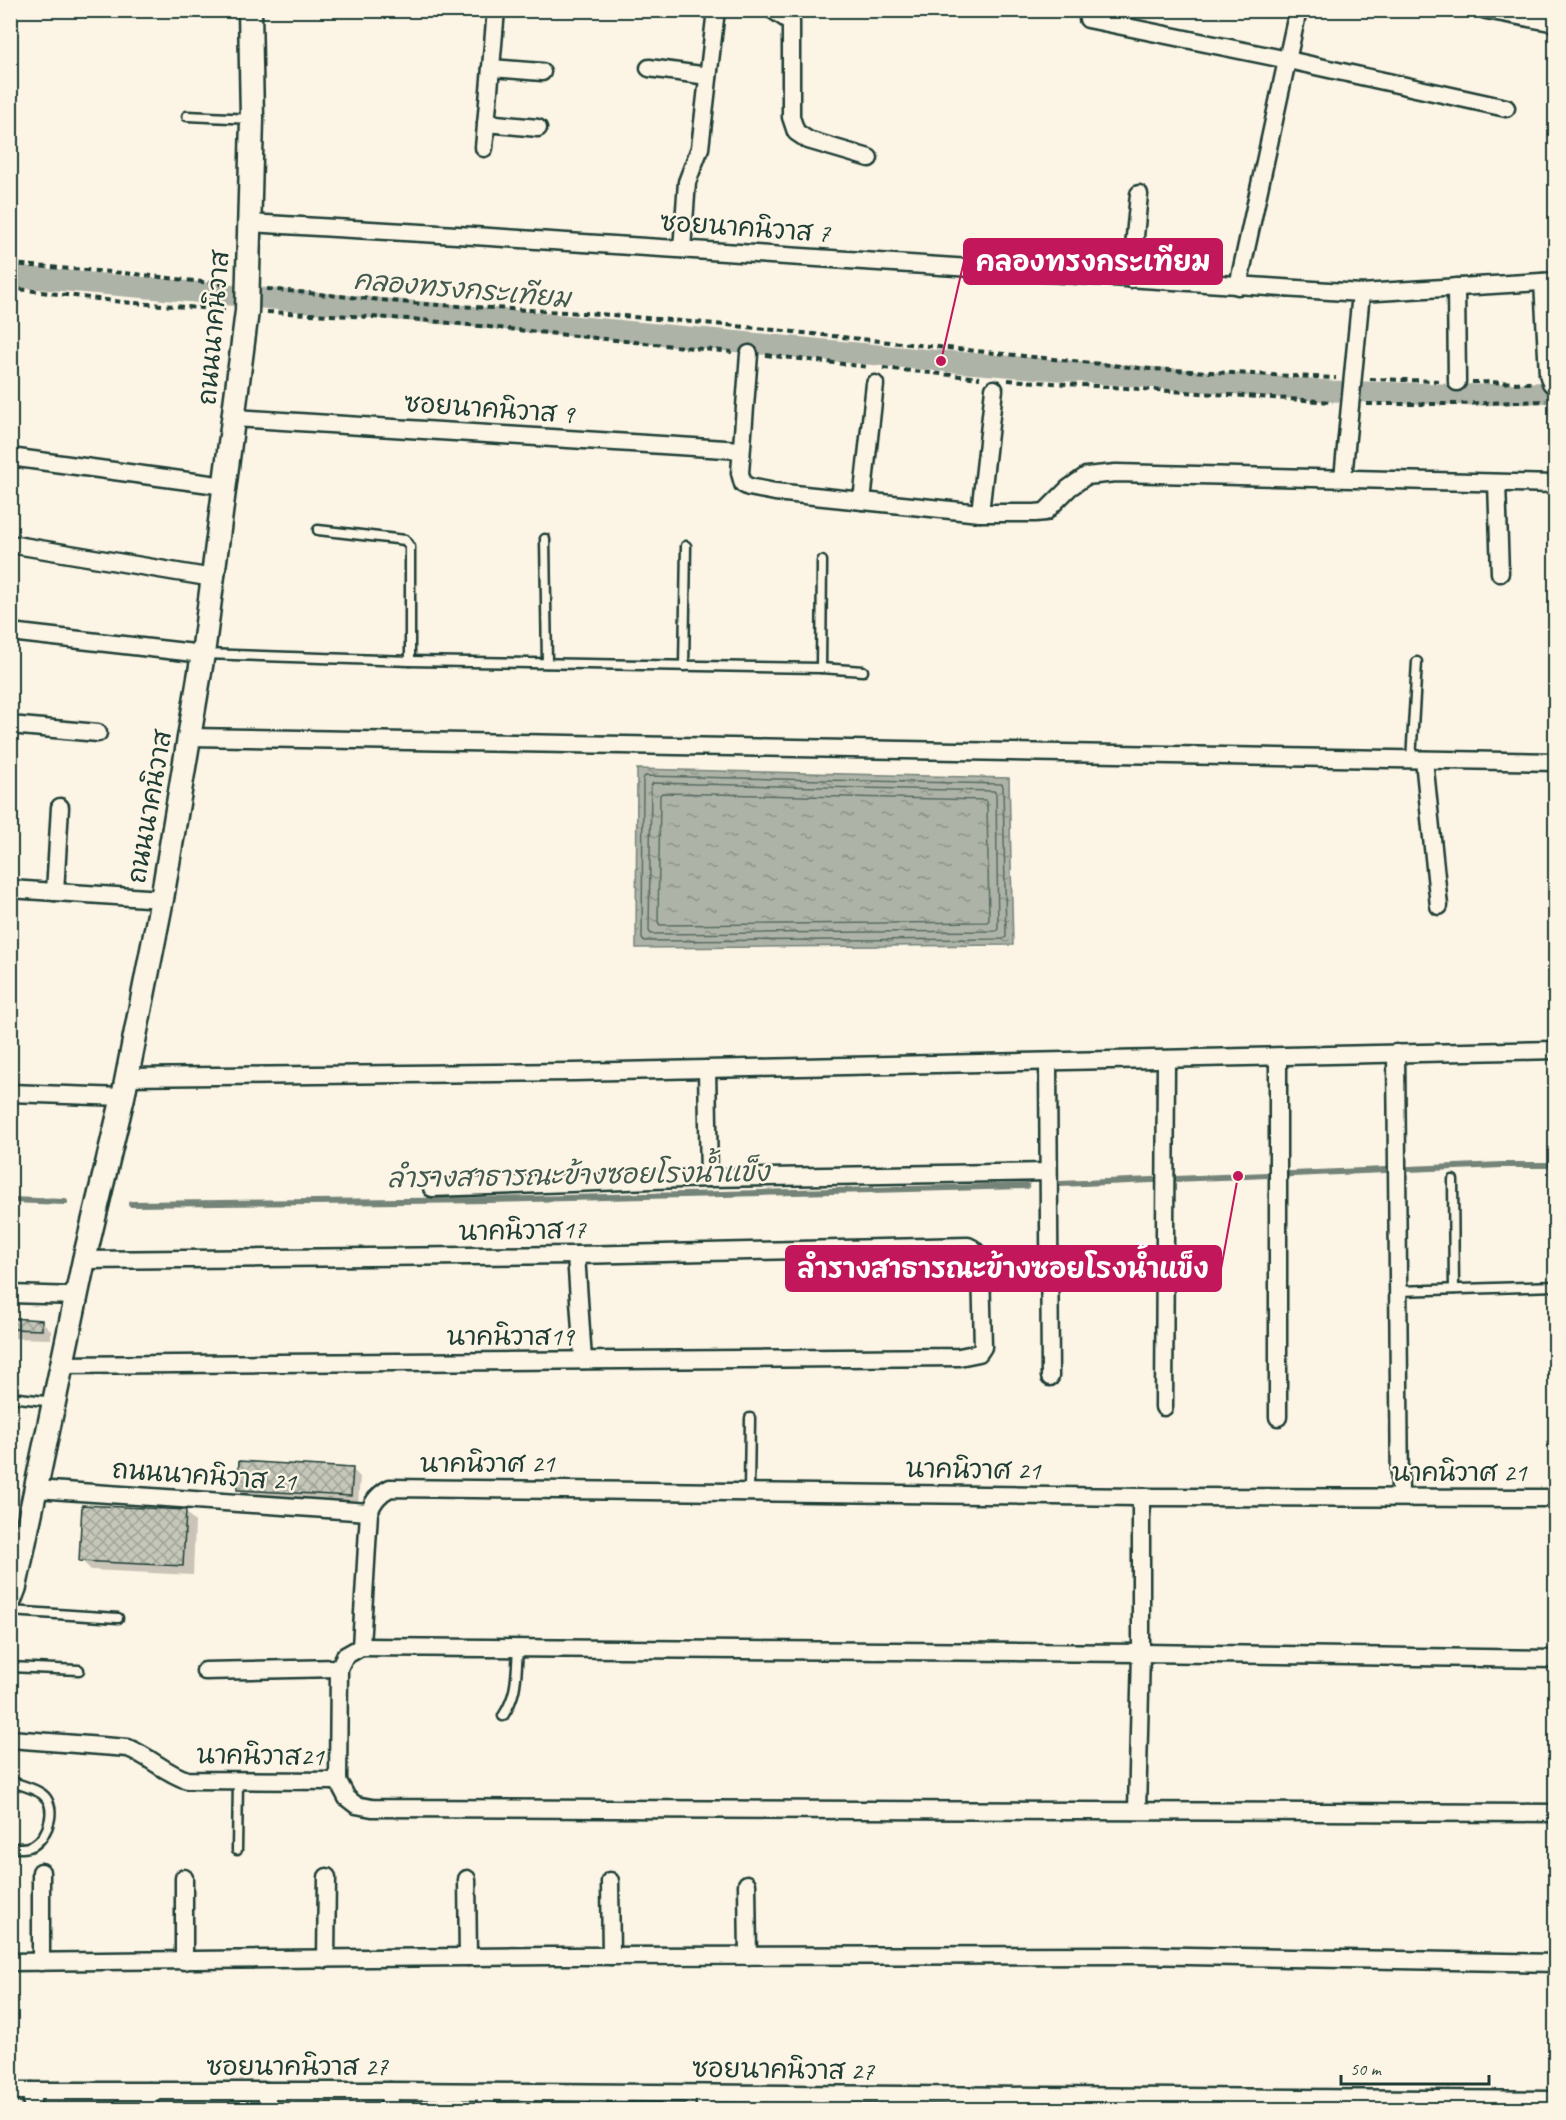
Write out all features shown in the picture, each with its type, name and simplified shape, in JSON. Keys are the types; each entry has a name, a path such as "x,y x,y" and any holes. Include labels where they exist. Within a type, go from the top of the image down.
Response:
{"main road":[{"name":"ถนนนาคนิวาส","path":"10,1600 17,1550 36,1489 84,1260 124,1087 162,899 203,654 247,311 252,119 250,10"}],"street":[{"path":"484,148 496,10"},
{"path":"682,249 687,182 700,148 716,10"},
{"path":"773,10 796,16 791,117 796,132 808,140 869,158"},
{"path":"1238,286 1298,10"},
{"path":"1486,10 1556,24"},
{"path":"1088,19 1506,108"},
{"path":"491,68 542,72"},
{"path":"650,68 708,76"},
{"path":"486,123 538,128"},
{"path":"1131,279 1139,194"},
{"name":"ซอยนาคนิวาส 7","path":"249,224 682,249 1360,293 1549,282"},
{"path":"1549,282 1548,374 1551,384"},
{"path":"1456,287 1457,382"},
{"path":"1343,478 1360,293"},
{"path":"749,354 740,473 743,484 775,492 980,513 1035,513 1045,512 1069,488 1086,476 1116,473 1556,484"},
{"path":"980,513 996,383"},
{"path":"862,501 875,384"},
{"name":"ซอยนาคนิวาส 9","path":"234,418 741,450"},
{"path":"10,457 225,486"},
{"path":"1497,483 1500,573"},
{"path":"10,544 213,578"},
{"path":"10,632 203,654"},
{"path":"10,725 98,733"},
{"path":"190,737 1556,762"},
{"path":"1417,760 1439,906"},
{"path":"55,892 60,807"},
{"path":"10,889 162,899"},
{"path":"10,1093 124,1087 707,1069 1556,1050"},
{"path":"1396,1053 1400,1497"},
{"path":"1278,1057 1278,1417"},
{"path":"1164,1407 1166,1060"},
{"path":"1048,1062 1050,1377"},
{"path":"707,1069 709,1178"},
{"path":"432,1188 709,1178 1048,1172"},
{"name":"นาคนิวาส17","path":"84,1260 576,1255 960,1246 974,1249 980,1261 982,1347 979,1353 959,1357"},
{"path":"576,1255 583,1360"},
{"path":"10,1294 77,1296"},
{"name":"นาคนิวาส19","path":"62,1365 959,1357"},
{"name":"นาคนิวาศ 21","path":"369,1512 373,1501 390,1488 1141,1497 1556,1498"},
{"name":"ถนนนาคนิวาส 21","path":"36,1489 369,1512"},
{"path":"1137,1810 1141,1653 1141,1497"},
{"path":"361,1647 369,1512"},
{"path":"1556,1659 1141,1653 361,1647 345,1656 339,1668 338,1782 347,1798 356,1805 372,1808 1556,1813"},
{"path":"205,1671 339,1668"},
{"name":"นาคนิวาส21","path":"10,1739 128,1748 141,1753 172,1775 187,1780 338,1782"},
{"path":"40,1872 41,1962"},
{"path":"326,1959 327,1877"},
{"path":"184,1878 184,1960"},
{"path":"467,1880 468,1957"},
{"path":"610,1881 611,1956"},
{"path":"747,1884 748,1956"},
{"path":"10,1962 611,1956 1138,1955 1556,1963"},
{"name":"ซอยนาคนิวาส 27","path":"10,2091 486,2092 598,2101 705,2102 1490,2104 1556,2100"},
{"path":"32,2091 32,2109"},
{"path":"149,2091 149,2109"},
{"path":"267,2091 267,2109"},
{"path":"389,2109 390,2091"},
{"path":"486,2092 486,2109"}],"lane":[{"path":"187,116 252,119"},
{"path":"318,530 405,540 410,547 410,662"},
{"path":"545,539 548,663"},
{"path":"684,666 686,546"},
{"path":"821,668 822,561"},
{"path":"203,654 410,662 821,668 863,671"},
{"path":"1417,662 1417,760"},
{"path":"1453,1180 1454,1289"},
{"path":"1398,1291 1556,1286"},
{"path":"10,1397 54,1402"},
{"path":"749,1491 750,1418"},
{"path":"10,1611 118,1618"},
{"path":"503,1716 513,1702 516,1691 518,1648"},
{"path":"10,1667 78,1670"},
{"path":"237,1850 238,1780"},
{"path":"10,1781 42,1794 49,1804 51,1814 40,1840 33,1846 24,1849 10,1848"}],"path":[{"path":"10,264 135,274 422,304 600,314 727,325 1149,369 1353,380 1551,384"},
{"path":"10,288 122,302 411,319 749,354 996,383 1350,401 1456,404 1556,401"}],"water":[{"path":"637,769 1009,778 1013,945 636,948"}],"building":[{"path":"10,1318 42,1320 42,1330 10,1329"},
{"path":"239,1461 353,1468 351,1496 237,1490"},
{"path":"82,1505 186,1510 183,1566 79,1561"}],"waterway":[{"name":"คลองทรงกระเทียม","path":"10,276 457,315 941,361 1329,391 1479,395 1556,392"},
{"name":"ลำรางสาธารณะข้างซอยโรงน้ำแข็ง","path":"1060,1184 1502,1165 1556,1165"},
{"name":"ลำรางสาธารณะข้างซอยโรงน้ำแข็ง","path":"131,1204 490,1200 1027,1186"},
{"name":"ลำรางสาธารณะข้างซอยโรงน้ำแข็ง","path":"10,1200 65,1202"}],"place":[{"name":"คลองทรงกระเทียม","path":"941,361"},
{"name":"ลำรางสาธารณะข้างซอยโรงน้ำแข็ง","path":"1238,1176"}]}
